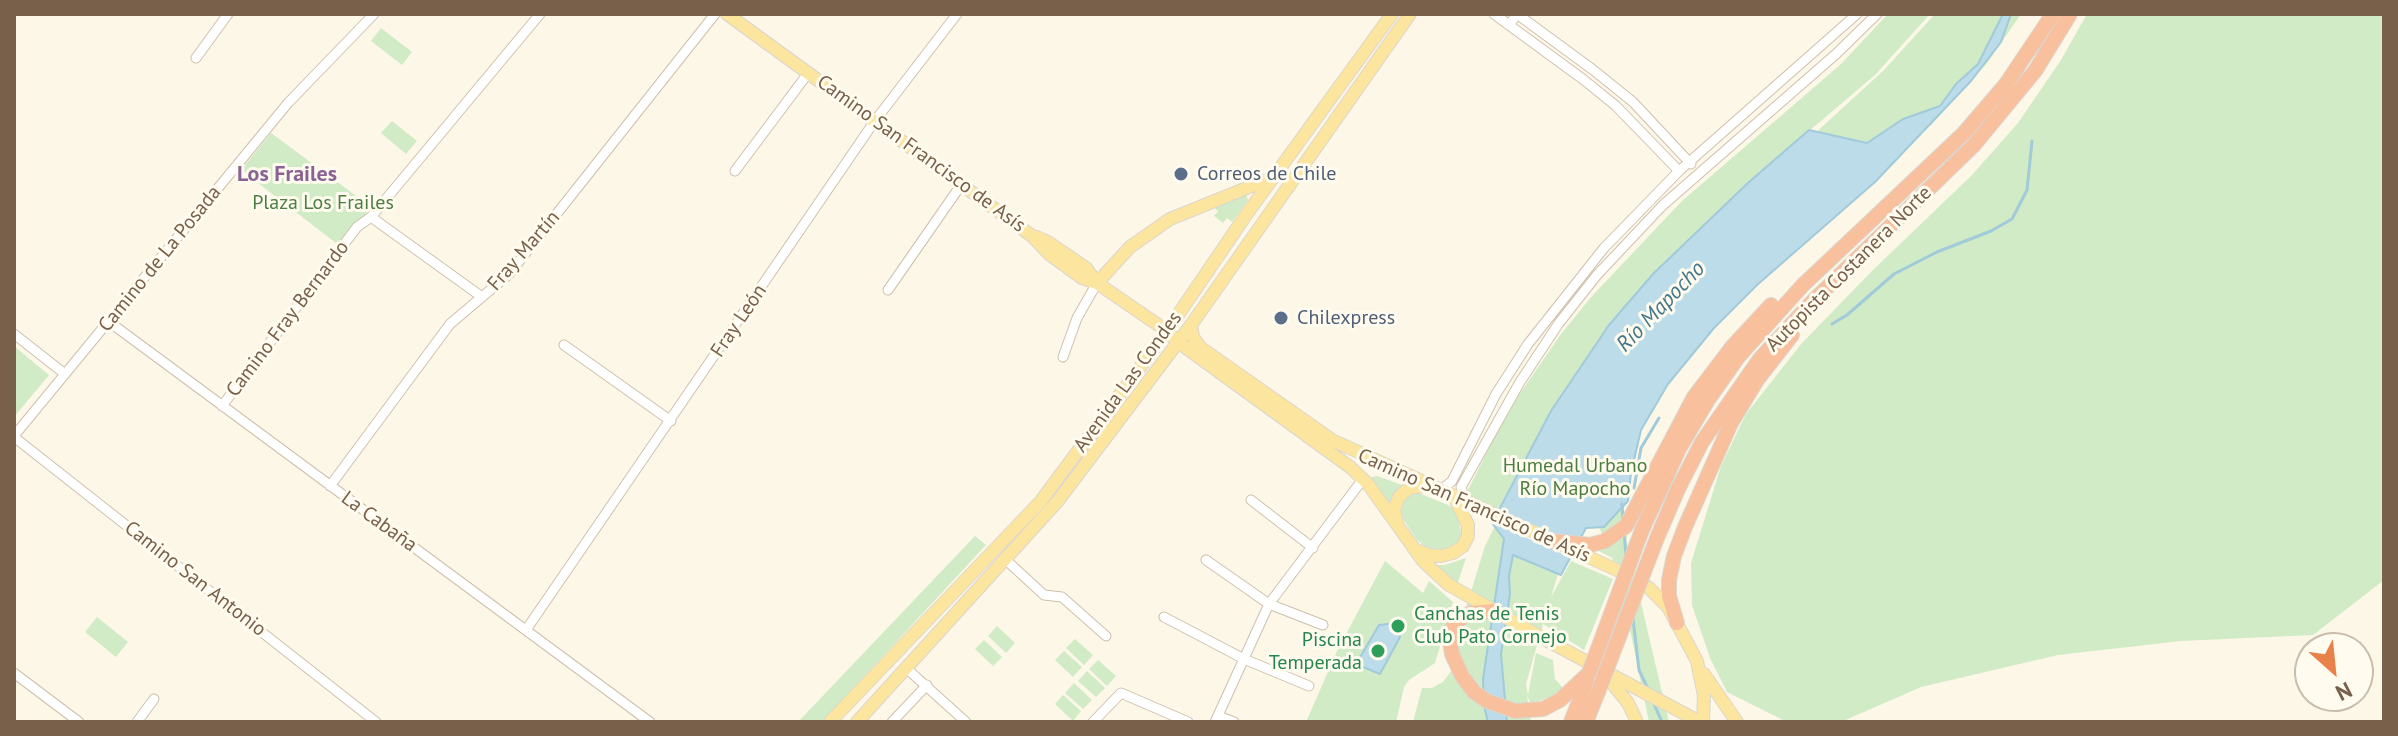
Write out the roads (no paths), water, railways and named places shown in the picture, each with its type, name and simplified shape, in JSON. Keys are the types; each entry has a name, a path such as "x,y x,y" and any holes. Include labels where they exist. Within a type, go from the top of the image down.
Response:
{"highway":[{"name":"Autopista Costanera Norte","path":"1586,722 1593,680 1642,530 1679,449 1723,378 1759,332 1825,264 1985,110 2026,57 2053,14"},
{"name":"Autopista Costanera Norte","path":"1571,722 1593,680 1689,465 1730,399 1775,341 1991,127 2035,71 2070,14"},
{"path":"1552,541 1590,545 1605,541 1626,526 1640,504 1677,426 1719,363 1768,308 1825,264"},
{"path":"1677,623 1669,596 1671,569 1716,454 1757,380 1837,278"},
{"path":"1493,611 1462,617 1453,627 1450,641 1462,676 1474,692 1487,701 1515,711 1543,709 1593,680"}],"main road":[{"name":"Camino San Francisco de Asís","path":"727,14 1032,236 1048,242 1086,268 1097,283 1327,449 1363,479 1412,547 1436,574 1469,597 1548,641 1593,680 1622,682 1701,722 1704,696 1697,661 1668,607 1649,588 1321,434 1201,348 1193,337 1191,325"},
{"name":"Avenida Las Condes","path":"830,722 1041,501 1167,331 1392,14"},
{"name":"Avenida Las Condes","path":"857,722 1042,521 1191,325 1410,14"},
{"path":"1322,112 1327,121 1325,136"},
{"path":"1097,283 1130,247 1170,219 1274,177"},
{"path":"1363,479 1377,469 1389,468"},
{"path":"1397,524 1394,510 1399,497 1409,488 1447,494 1464,512 1468,536 1463,546 1448,555 1435,556 1412,547"},
{"path":"925,620 932,633 926,646"},
{"path":"1697,661 1737,722"},
{"path":"1593,680 1623,696 1637,722"}],"street":[{"path":"196,58 228,14"},
{"name":"Camino de La Posada","path":"14,436 288,103 374,14"},
{"name":"Camino Fray Bernardo","path":"222,406 357,227 371,217 540,14"},
{"name":"Fray Martín","path":"330,486 450,324 509,274 715,14"},
{"name":"Fray León","path":"526,630 874,122 957,14"},
{"path":"1494,14 1584,80 1641,130 1679,171"},
{"path":"1509,25 1517,14 1592,69 1633,102 1698,173"},
{"path":"1447,494 1496,394 1545,320 1604,248 1679,171 1857,14"},
{"path":"1447,494 1461,491 1544,344 1617,251 1698,173 1836,54 1877,14"},
{"path":"1584,80 1592,69"},
{"name":"Camino San Francisco de Asís","path":"735,171 809,72"},
{"path":"1641,130 1651,120"},
{"path":"888,290 961,185"},
{"path":"371,217 482,297"},
{"path":"1063,357 1077,318 1097,283"},
{"name":"La Cabaña","path":"108,321 650,722"},
{"path":"14,334 65,374"},
{"path":"564,345 671,421"},
{"name":"Camino San Antonio","path":"14,436 376,722"},
{"path":"1234,722 1217,719 1269,604 1363,479"},
{"path":"1251,500 1313,548"},
{"path":"1006,560 1044,595 1062,597 1106,636"},
{"path":"1206,560 1269,604 1323,625"},
{"path":"1164,617 1244,659 1309,686"},
{"path":"906,668 966,722"},
{"path":"14,673 79,722"},
{"path":"892,722 927,685"},
{"path":"1093,722 1121,693 1188,722"},
{"path":"137,722 154,699"}],"water":[{"name":"Humedal Urbano Río Mapocho","path":"2003,14 2011,14 2001,42 1971,81 1875,182 1757,285 1714,328 1668,384 1641,430 1628,501 1604,527 1586,528 1561,575 1513,555 1501,654 1507,722 1488,722 1483,679 1504,539 1492,523 1551,411 1609,325 1654,273 1749,182 1809,130 1867,143 1903,119 1940,106 1956,84 1978,64"},
{"name":"Piscina Temperada","path":"1396,623 1400,637 1380,674 1356,664 1379,625"}],"waterway":[{"path":"1832,324 1847,315 1894,274 2012,219 2027,190 2032,141"},
{"path":"1634,488 1641,448 1659,418"},
{"path":"1622,504 1623,520"},
{"path":"1624,531 1626,556"},
{"path":"1633,619 1639,670 1648,689"},
{"path":"1654,704 1662,722"}],"place":[{"name":"Correos de Chile","path":"1181,174"},
{"name":"Chilexpress","path":"1281,318"},
{"name":"Canchas de Tenis Club Pato Cornejo","path":"1398,626"},
{"name":"Piscina Temperada","path":"1378,651"}],"district":[{"name":"Los Frailes","path":"287,175"}],"park label":[{"name":"Plaza Los Frailes","path":"323,203"}],"water label":[{"name":"Río Mapocho","path":"1661,307"}]}
